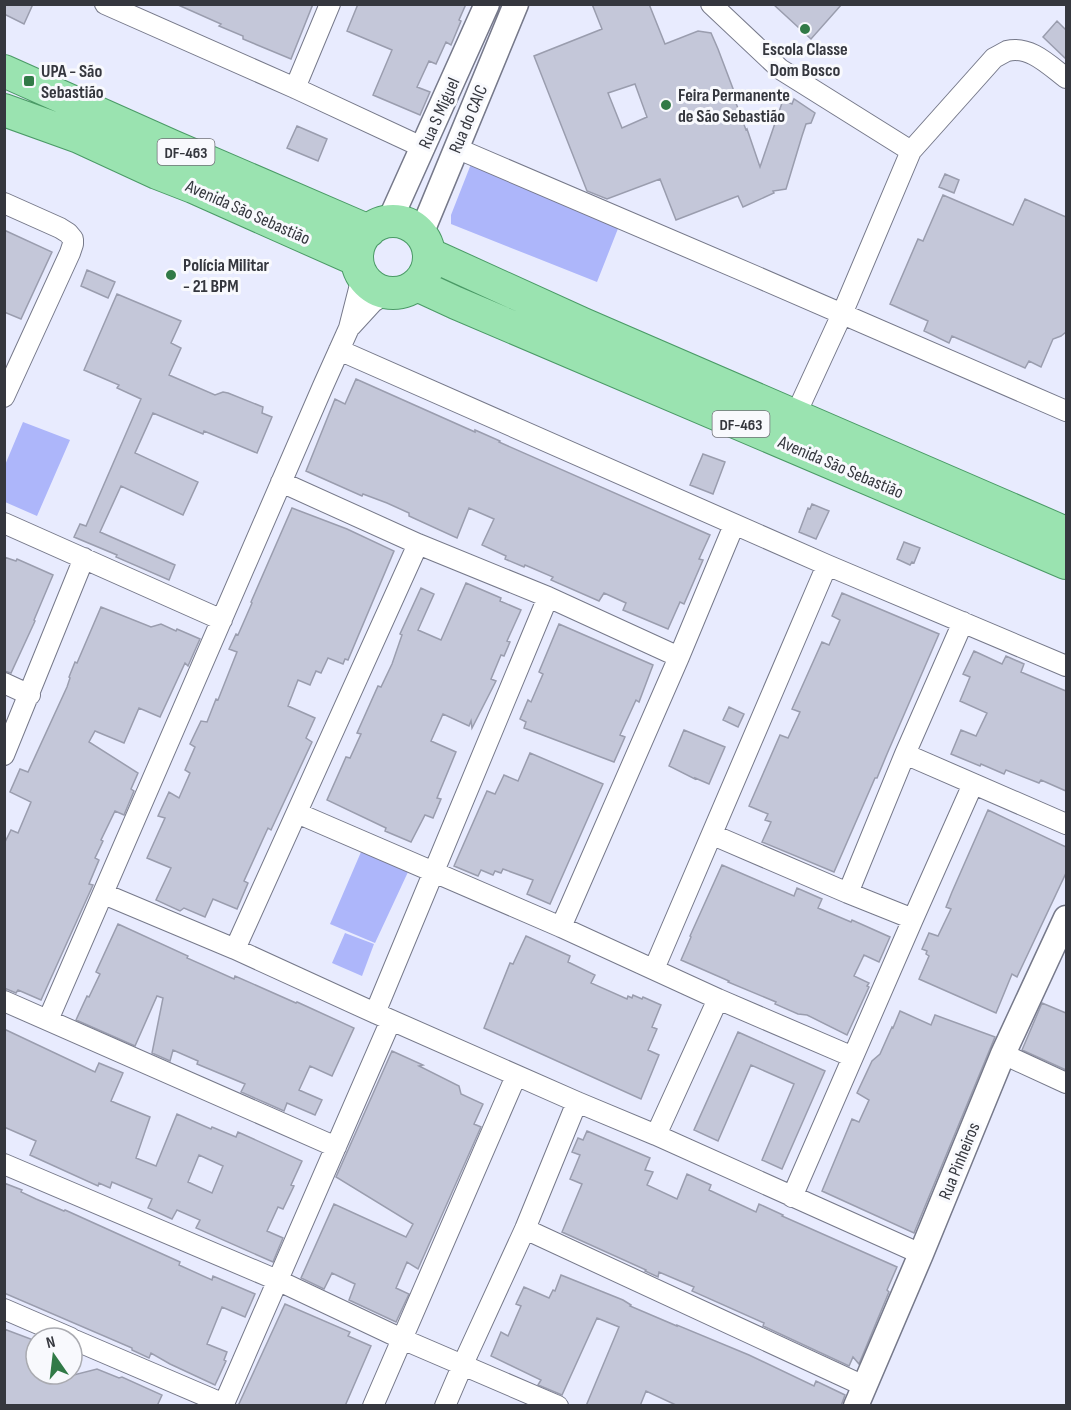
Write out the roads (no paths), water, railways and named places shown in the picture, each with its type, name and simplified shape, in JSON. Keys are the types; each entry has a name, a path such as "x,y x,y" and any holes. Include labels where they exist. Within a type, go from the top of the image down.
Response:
{"main road":[{"name":"Avenida São Sebastião","path":"4,70 172,146 379,226"},
{"name":"Avenida São Sebastião","path":"4,110 79,137 193,187 381,279 478,312 1066,563"},
{"name":"DF-463","path":"379,226 407,224 425,244"},
{"path":"379,226 360,244 381,279 427,271 425,244"},
{"name":"Avenida São Sebastião","path":"425,244 583,324 1066,533"}],"street":[{"path":"105,4 424,148"},
{"path":"295,88 330,4"},
{"name":"Rua S Miguel","path":"379,226 424,148 487,4"},
{"name":"Rua do CAIC","path":"425,244 456,148 516,4"},
{"path":"711,4 780,69 911,151"},
{"path":"795,416 842,314 911,151 994,58 1007,51 1021,50 1036,55 1066,78"},
{"path":"456,148 1066,411"},
{"path":"4,203 68,233 73,239 73,244 4,397"},
{"path":"48,1020 339,350 349,328 381,279"},
{"path":"349,328 373,302 381,279"},
{"path":"339,350 734,525 1066,666"},
{"path":"282,482 418,544 548,597 679,657"},
{"path":"4,523 222,620"},
{"path":"561,927 734,525"},
{"path":"235,949 418,544"},
{"path":"4,755 84,558"},
{"path":"654,969 827,565"},
{"path":"84,1344 224,1405 336,1148 433,871 548,597"},
{"path":"848,893 905,754 963,622"},
{"path":"4,683 30,695"},
{"path":"905,754 1066,824"},
{"path":"792,1197 974,784"},
{"path":"297,813 853,1057"},
{"path":"713,835 913,919"},
{"path":"104,894 235,949 383,1017 656,1135 921,1254"},
{"name":"Rua Pinheiros","path":"860,1396 1003,1054 1066,918"},
{"path":"656,1135 718,999"},
{"path":"4,1001 336,1148"},
{"path":"1003,1054 1066,1083"},
{"path":"373,1406 516,1076"},
{"path":"445,1406 525,1229 577,1102"},
{"path":"4,1164 277,1280 402,1339 558,1406"},
{"path":"525,1229 860,1396"},
{"path":"4,1309 43,1326"}],"place":[{"name":"Escola Classe Dom Bosco","path":"805,29"},
{"name":"UPA - São Sebastião","path":"29,81"},
{"name":"Feira Permanente de São Sebastião","path":"666,105"},
{"name":"Polícia Militar - 21 BPM","path":"171,275"}]}
